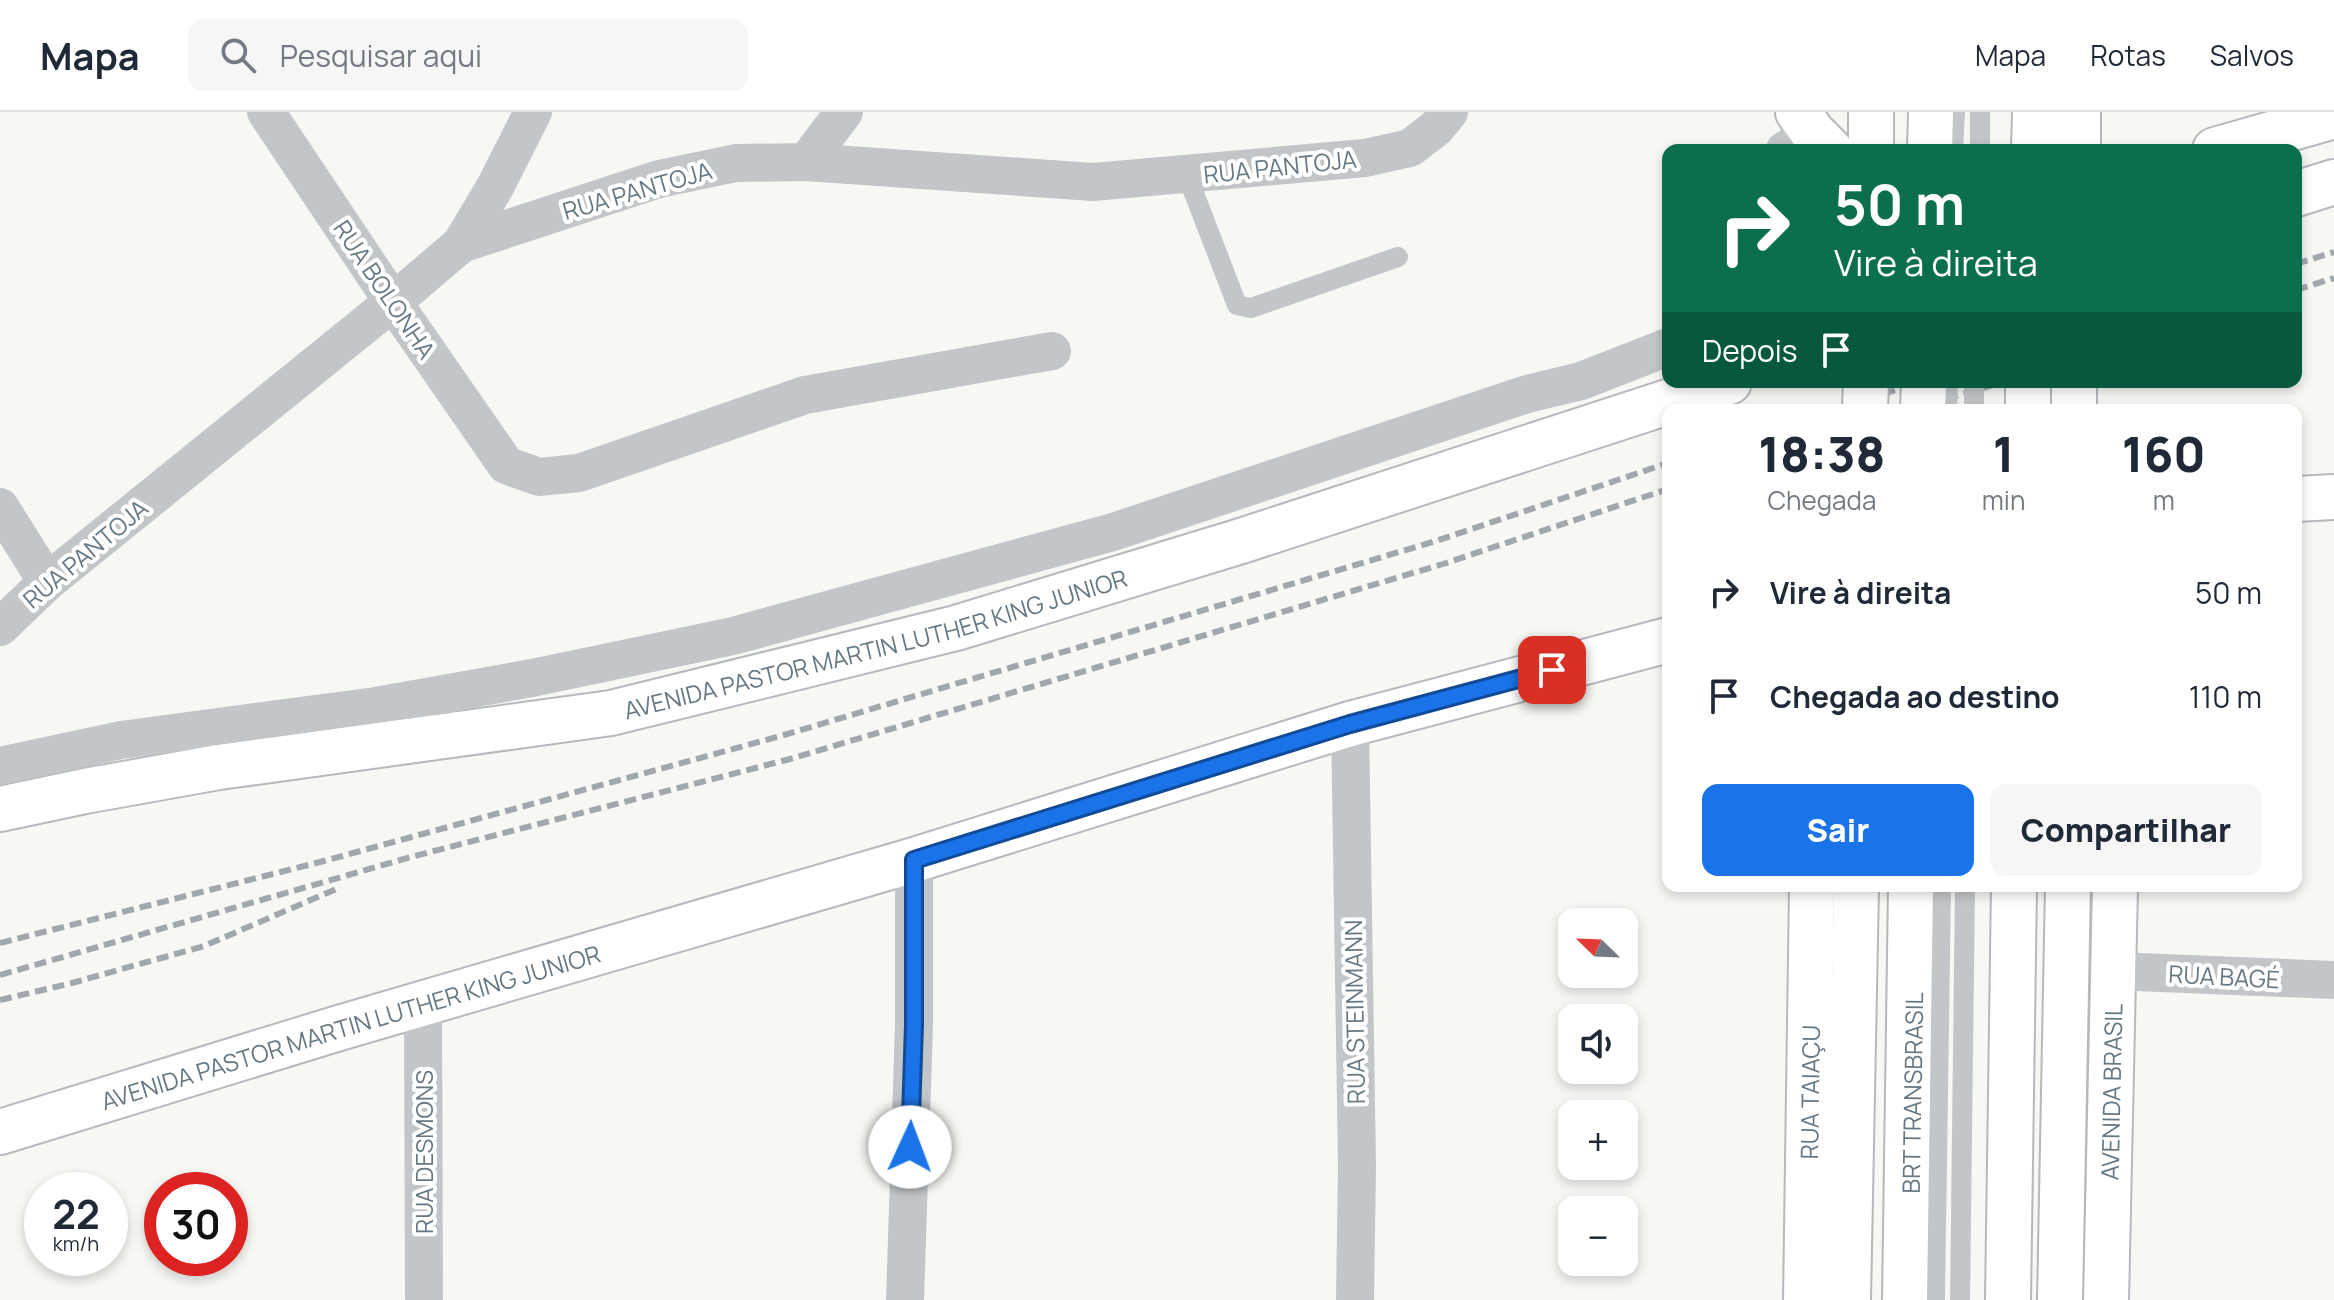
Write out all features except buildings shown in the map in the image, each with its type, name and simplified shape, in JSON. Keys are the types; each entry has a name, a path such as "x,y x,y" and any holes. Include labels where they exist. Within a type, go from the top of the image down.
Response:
{"main road":[{"path":"1871,112 1871,144"},
{"path":"1930,144 1931,112"},
{"path":"2034,144 2035,112"},
{"path":"2078,112 2078,144"},
{"path":"2236,144 2334,116"},
{"path":"2302,192 2334,182"},
{"name":"AVENIDA PASTOR MARTIN LUTHER KING JUNIOR","path":"0,809 219,767 626,710 956,628 1241,541 1711,388"},
{"path":"2302,499 2334,497"},
{"name":"AVENIDA PASTOR MARTIN LUTHER KING JUNIOR","path":"0,1132 324,1032 914,860 1350,724 1662,642"},
{"name":"RUA TAIAÇU","path":"1806,1300 1812,892"},
{"path":"1848,1300 1856,892"},
{"path":"1905,1300 1911,892"},
{"path":"2008,1300 2014,892"},
{"name":"AVENIDA BRASIL","path":"2060,1300 2068,892"},
{"name":"AVENIDA BRASIL","path":"2106,1300 2115,892"}],"street":[{"name":"RUA BOLONHA","path":"266,112 506,465 539,477 579,473 805,395 1052,351"},
{"path":"461,244 495,187 533,112"},
{"path":"806,162 844,112"},
{"name":"RUA PANTOJA","path":"0,627 47,582 461,244 659,179 736,163 806,162 1093,182 1365,158 1410,148 1436,128 1449,112"},
{"path":"0,766 121,740 376,706 532,678 733,636 1113,532 1527,394 1581,381 1662,349"},
{"path":"0,507 47,582"},
{"name":"RUA STEINMANN","path":"1350,724 1357,1166 1355,1300"},
{"path":"905,1300 914,1025 914,860"},
{"name":"RUA BAGÉ","path":"2113,971 2334,980"},
{"name":"RUA DESMONS","path":"423,1005 424,1300"}],"lane":[{"path":"1953,144 1955,112"},
{"path":"1980,112 1980,144"},
{"path":"1187,175 1237,305 1251,308 1398,257"},
{"name":"BRT TRANSBRASIL","path":"1935,1300 1941,892"},
{"name":"BRT TRANSBRASIL","path":"1960,1300 1965,892"}],"railway":[{"path":"2302,262 2334,252"},
{"path":"2302,288 2334,278"},
{"path":"1851,404 1902,388"},
{"path":"1931,404 1983,388"},
{"path":"0,943 324,861 784,735 1436,541 1662,465"},
{"path":"0,975 411,857 790,759 1443,564 1662,491"},
{"path":"0,1000 204,946 341,887"}],"route":[{"path":"910,1147 914,860 1350,724 1552,670"}]}
